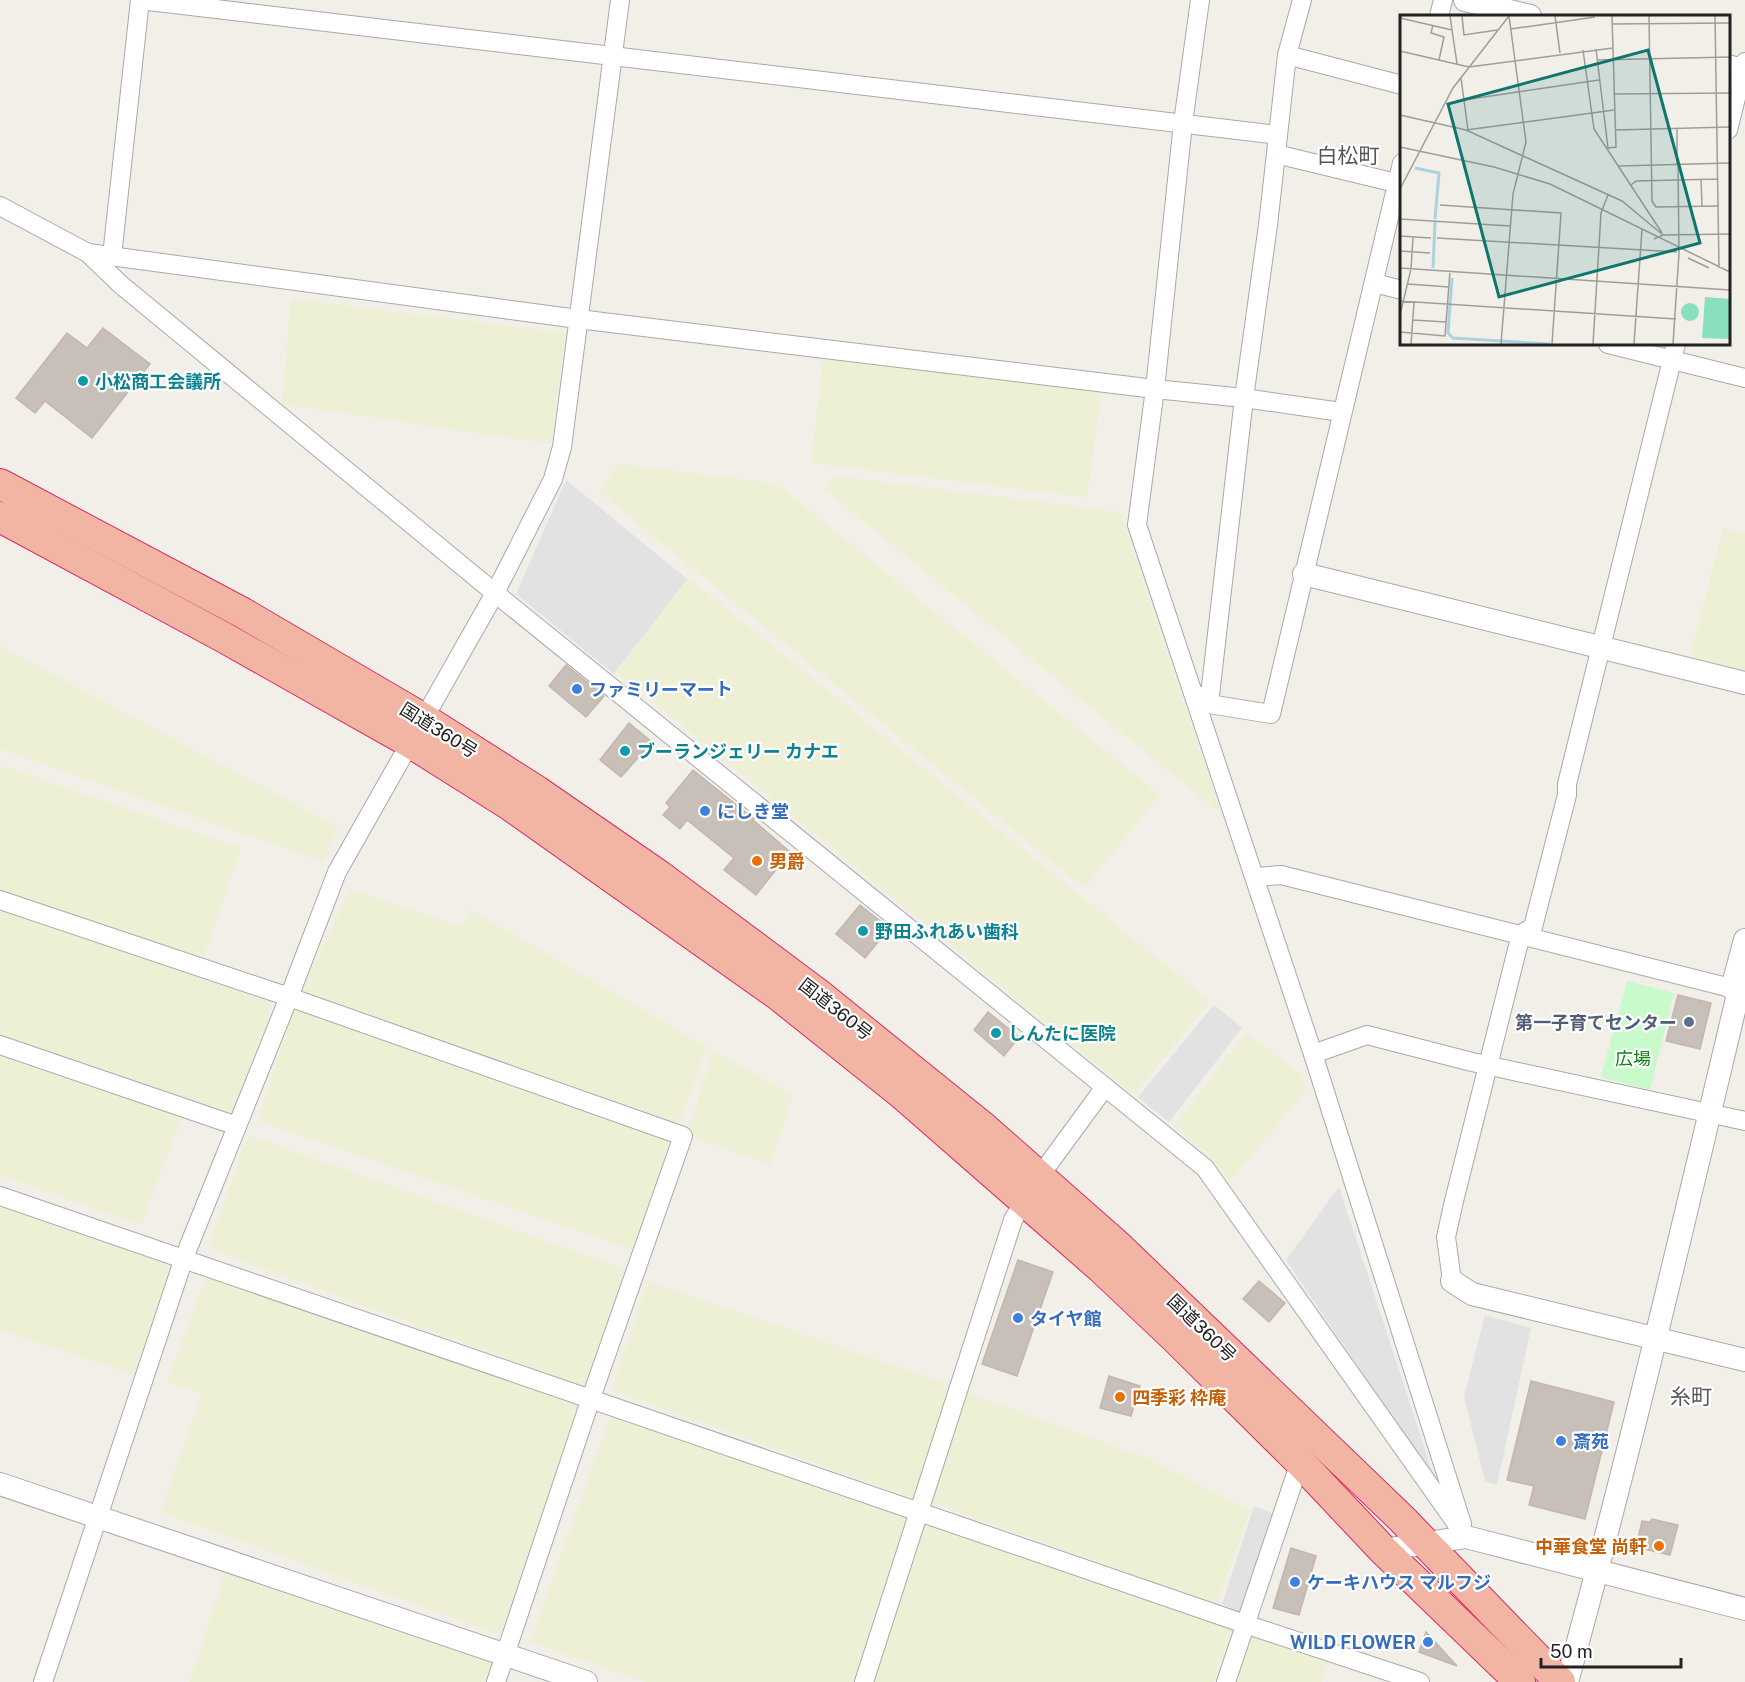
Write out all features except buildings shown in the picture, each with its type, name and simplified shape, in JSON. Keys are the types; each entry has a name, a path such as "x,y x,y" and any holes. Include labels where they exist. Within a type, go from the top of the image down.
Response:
{"highway":[{"name":"国道360号","path":"0,484 243,613 417,731"},
{"name":"国道360号","path":"0,517 223,637 537,791 651,870 817,993 983,1126 1032,1188 1175,1338 1300,1462 1383,1550 1520,1682"},
{"name":"国道360号","path":"1032,1188 1118,1246 1427,1544 1560,1682"}],"street":[{"path":"112,256 140,0 1183,123 1277,144 1396,183"},
{"path":"43,1682 184,1258 337,872 495,593 553,479 562,447 620,0"},
{"path":"1200,0 1183,123 1155,389 1137,525 1187,679 1256,877 1466,1538"},
{"path":"1209,704 1244,398 1267,237 1287,55 1302,0"},
{"path":"1439,15 1443,0"},
{"path":"1465,0 1526,15"},
{"path":"1287,55 1400,85"},
{"path":"1730,120 1740,67"},
{"path":"1187,679 1209,704 1271,714 1400,167"},
{"path":"0,206 88,253 120,284 495,593 1205,1168 1466,1538"},
{"path":"88,253 578,319 1244,398 1341,412"},
{"path":"1374,283 1400,290"},
{"path":"1616,345 1674,352 1745,378"},
{"path":"1674,352 1567,784 1568,795 1533,927 1521,934 1446,1237 1452,1281 1472,1294 1745,1360"},
{"path":"1304,574 1745,683"},
{"path":"1256,877 1281,875 1739,990"},
{"path":"0,900 289,997 682,1136 496,1682"},
{"path":"1567,1682 1656,1338 1739,990 1745,940"},
{"path":"1313,1054 1367,1035 1487,1065 1745,1121"},
{"path":"0,1045 237,1126"},
{"path":"864,1682 1013,1220 1032,1188 1105,1087"},
{"path":"0,1196 1420,1682"},
{"path":"1226,1682 1310,1431"},
{"path":"0,1484 586,1682"},
{"path":"1383,1550 1466,1538 1745,1609"}],"green space":[{"path":"291,299 566,333 550,444 282,404"},
{"path":"824,354 1102,390 1087,497 811,463"},
{"path":"618,464 777,484 1160,795 1084,888 599,492"},
{"path":"835,476 1120,512 1221,814 824,489"},
{"path":"1723,528 1745,533 1745,673 1689,660"},
{"path":"688,577 1210,1001 1134,1095 617,672"},
{"path":"0,646 338,827 324,862 0,749"},
{"path":"0,765 241,848 203,959 0,889"},
{"path":"350,889 462,927 470,909 707,1047 677,1128 300,994"},
{"path":"0,910 272,1002 234,1114 0,1034"},
{"name":"広場","path":"1627,981 1674,993 1650,1090 1601,1077"},
{"path":"295,1007 670,1139 634,1250 258,1121"},
{"path":"1246,1033 1303,1075 1306,1091 1229,1182 1207,1152 1174,1125"},
{"path":"713,1051 793,1095 770,1165 687,1135"},
{"path":"0,1054 182,1116 141,1225 0,1175"},
{"path":"248,1135 625,1269 584,1387 208,1248"},
{"path":"0,1202 175,1266 137,1376 0,1330"},
{"path":"208,1271 579,1405 500,1635 160,1512 202,1394 167,1381"},
{"path":"648,1281 949,1384 915,1499 611,1390"},
{"path":"968,1393 1147,1458 1250,1510 1216,1605 931,1502"},
{"path":"610,1417 908,1517 855,1682 645,1682 530,1642"},
{"path":"925,1523 1232,1627 1213,1682 871,1682"},
{"path":"226,1570 496,1664 490,1682 189,1682"},
{"path":"1250,1636 1328,1662 1321,1682 1234,1682"}],"shaded area":[{"path":"566,480 687,579 614,674 516,594"},
{"path":"1214,1005 1242,1028 1169,1122 1138,1097"},
{"path":"1339,1187 1435,1480 1286,1260"},
{"path":"1485,1315 1531,1328 1497,1485 1485,1481 1464,1397"},
{"path":"1254,1506 1274,1514 1241,1613 1222,1604"}],"place":[{"name":"小松商工会議所","path":"83,381"},
{"name":"ファミリーマート","path":"577,689"},
{"name":"ブーランジェリー カナエ","path":"625,751"},
{"name":"にしき堂","path":"705,811"},
{"name":"男爵","path":"757,861"},
{"name":"野田ふれあい歯科","path":"863,931"},
{"name":"第一子育てセンター","path":"1689,1022"},
{"name":"しんたに医院","path":"996,1033"},
{"name":"タイヤ館","path":"1018,1318"},
{"name":"四季彩 枠庵","path":"1120,1397"},
{"name":"斎苑","path":"1561,1441"},
{"name":"中華食堂 尚軒","path":"1659,1546"},
{"name":"ケーキハウス マルフジ","path":"1295,1582"},
{"name":"WILD FLOWER","path":"1428,1642"}],"district":[{"name":"白松町","path":"1348,155"},
{"name":"糸町","path":"1691,1396"}]}
